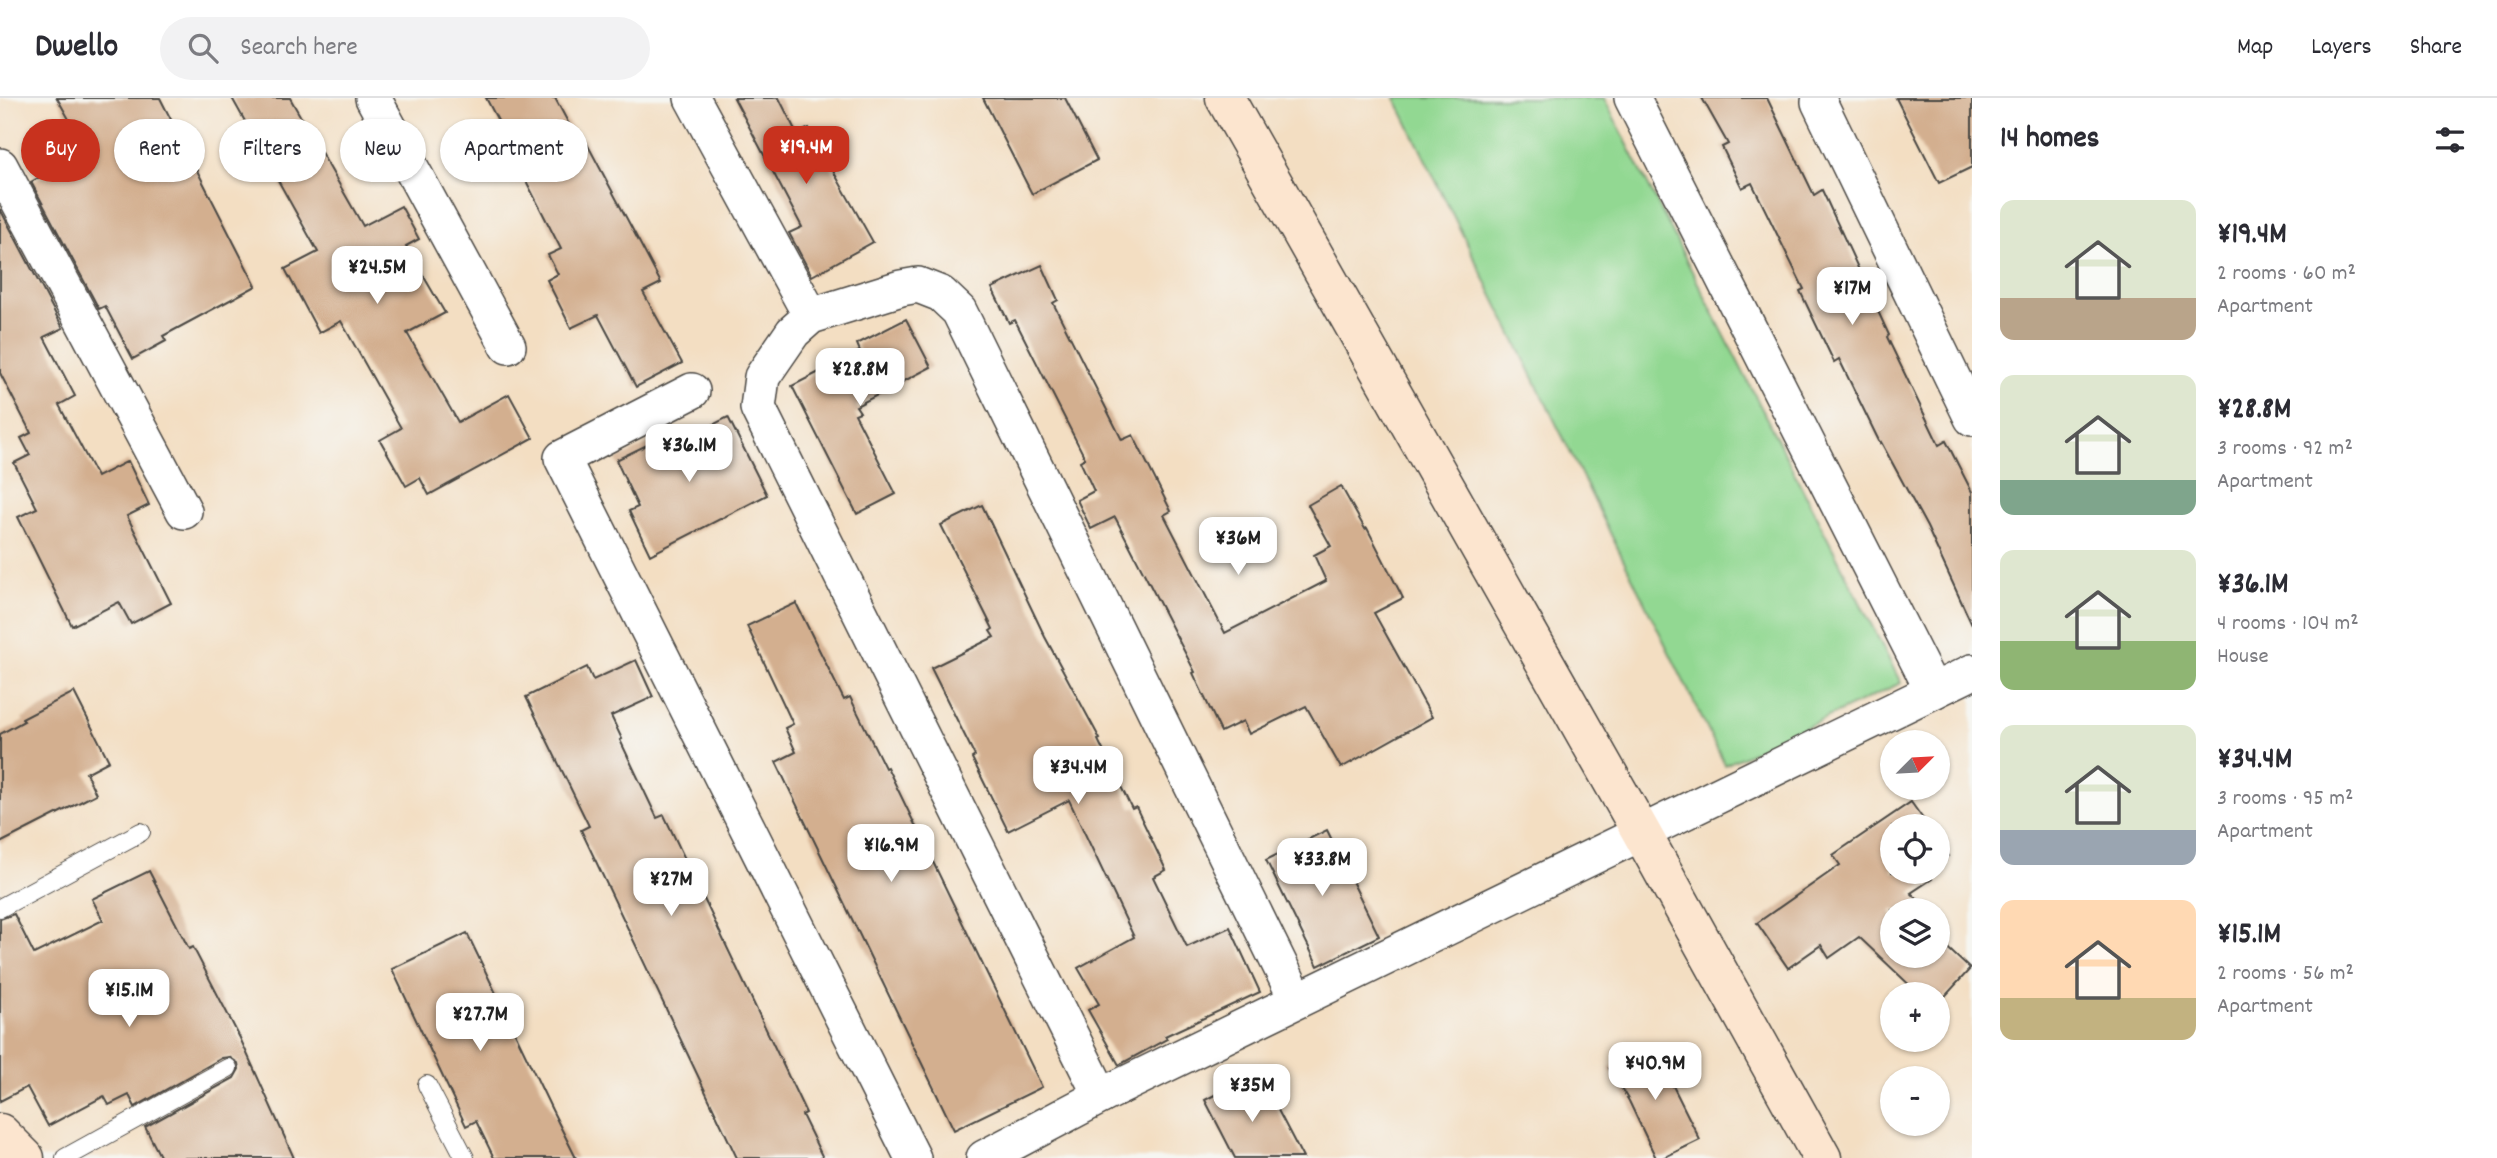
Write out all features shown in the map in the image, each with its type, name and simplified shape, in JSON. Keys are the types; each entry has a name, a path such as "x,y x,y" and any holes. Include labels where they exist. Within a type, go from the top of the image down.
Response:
{"street":[{"path":"373,98 508,345"},
{"path":"692,98 811,316"},
{"path":"1225,98 1642,832 1822,1158"},
{"path":"1632,98 1933,691"},
{"path":"1819,102 1972,418"},
{"path":"0,166 184,511"},
{"path":"1101,1096 758,408 762,377 793,332 811,316 918,285 941,294 959,311 1297,1000"},
{"path":"692,391 562,458 913,1158"},
{"path":"984,1158 1101,1096 1972,672"},
{"path":"0,1133 25,1158"}],"lane":[{"path":"0,908 141,832"},
{"path":"65,1158 228,1068"},
{"path":"428,1085 465,1158"}],"green space":[{"path":"1395,98 1604,98 1901,683 1725,765"}],"building":[{"path":"57,98 160,98 171,119 114,119 114,182 203,182 256,286 163,336 166,341 133,359 105,306 99,309 31,182 100,182 100,119 69,119"},
{"path":"232,98 290,98 302,119 244,119"},
{"path":"486,98 555,98 566,119 497,119"},
{"path":"734,98 779,98 797,134 809,128 873,242 812,276 789,233 802,227"},
{"path":"983,98 1065,98 1097,160 1032,194"},
{"path":"1702,98 1767,98 1814,195 1822,190 1889,335 1887,337 1939,445 1946,441 1972,492 1972,625 1927,527 1880,443 1839,359 1834,362 1800,291 1804,289 1752,183 1742,188 1722,147 1728,144"},
{"path":"1896,98 1972,98 1972,167 1939,183"},
{"path":"588,146 661,283 643,292 682,363 636,387 598,315 571,328 547,280 558,274 548,255 561,249 527,182 588,182"},
{"path":"326,161 363,226 401,206 419,239 406,246 445,313 407,333 458,422 509,394 533,438 429,495 420,478 406,486 380,440 401,428 341,321 319,333 285,269 318,252 279,182 326,182"},
{"path":"0,209 63,328 44,337 75,396 59,405 97,477 128,461 149,505 127,516 171,603 131,624 119,602 72,626 18,517 37,508 14,463 30,455 21,438 31,433 0,373"},
{"path":"1042,265 1058,300 1053,303 1122,440 1133,435 1171,511 1164,515 1225,633 1326,581 1314,555 1331,546 1308,505 1341,486 1365,529 1367,528 1403,598 1374,613 1432,717 1341,768 1306,706 1249,734 1243,721 1221,732 1193,673 1195,672 1115,517 1091,529 1077,500 1094,491 1080,461 1085,458 1015,320 1009,323 992,288"},
{"path":"906,319 931,367 856,406 860,412 855,414 896,494 857,514 792,386 860,351 857,344"},
{"path":"728,417 767,495 650,555 629,511 638,507 616,460 657,440 662,451"},
{"path":"982,505 1045,637 1100,739 1098,740 1132,809 1136,807 1166,870 1153,877 1187,947 1230,927 1260,992 1165,1036 1167,1039 1119,1065 1088,1010 1099,1004 1078,968 1134,937 1069,800 1008,831 972,758 975,756 931,668 994,637 990,631 993,629 941,525"},
{"path":"796,603 844,700 850,697 885,768 887,767 1042,1087 954,1130 776,762 796,752 785,728 793,724 747,626"},
{"path":"636,660 653,697 611,716 622,739 620,740 657,818 664,815 806,1113 802,1115 823,1158 737,1158 581,830 589,826 526,697 587,667 593,680"},
{"path":"74,692 109,761 86,773 96,794 0,843 0,734 24,721 22,719"},
{"path":"1911,802 1920,814 1893,814"},
{"path":"1880,823 1880,884 1924,884 1911,893 1916,898 1880,898 1880,957 1859,937 1829,958 1821,945 1788,968 1757,923 1840,865 1833,855"},
{"path":"1327,830 1379,936 1318,966 1266,860"},
{"path":"149,871 189,949 193,947 240,1038 294,1158 161,1158 145,1127 234,1078 239,1069 238,1063 229,1057 222,1058 135,1107 129,1095 109,1105 104,1096 48,1126 27,1087 0,1101 0,919 14,914 34,954 103,920 92,899"},
{"path":"467,933 576,1158 494,1158 476,1121 466,1126 392,969"},
{"path":"1950,950 1970,969 1950,991 1950,982 1906,982 1892,968 1950,968"},
{"path":"1654,1044 1700,1140 1663,1158 1656,1158 1629,1101 1609,1068"},
{"path":"1247,1078 1256,1095 1267,1089 1303,1158 1235,1158 1205,1100"}]}
